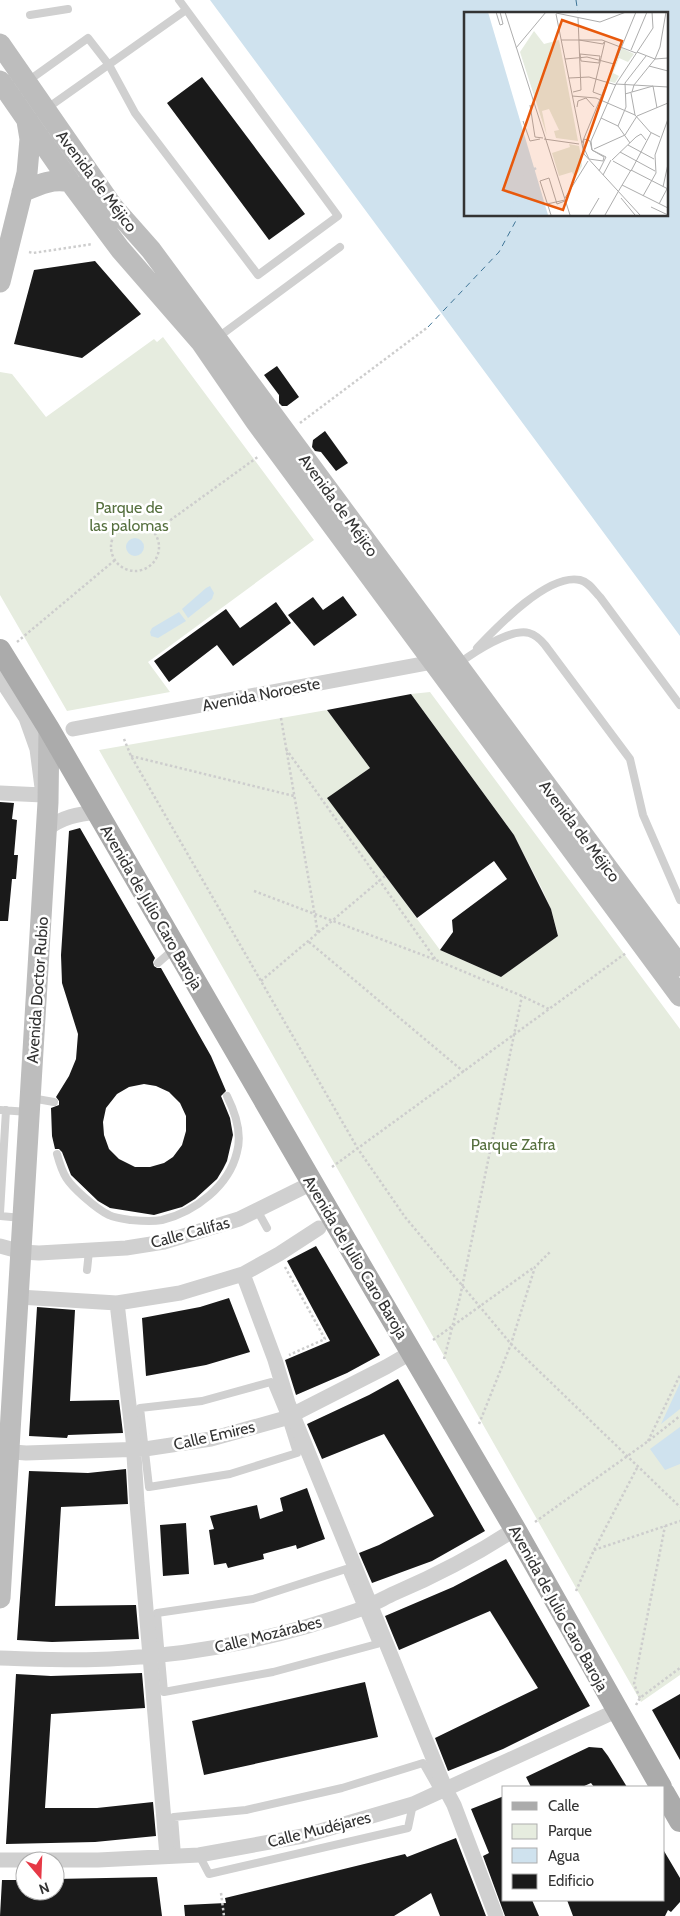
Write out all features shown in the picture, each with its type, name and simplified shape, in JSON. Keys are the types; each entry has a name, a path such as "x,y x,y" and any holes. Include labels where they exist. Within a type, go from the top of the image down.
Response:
{"main road":[{"name":"Avenida de Julio Caro Baroja","path":"8,647 49,728 312,1183 412,1352 525,1526 616,1711 659,1786"},
{"path":"665,1795 680,1821"}],"street":[{"name":"Avenida de Méjico","path":"0,44 27,82 27,110 49,153 70,182 120,249 201,342 274,444 445,660 680,966"},
{"name":"Avenida de Méjico","path":"0,81 27,110 76,154 113,207 151,250 216,338 445,660 680,996"},
{"path":"0,282 24,183 30,139 27,110"},
{"path":"24,183 34,164 57,148 62,148 76,154"},
{"path":"24,183 60,180 70,182"},
{"name":"Avenida Noroeste","path":"73,729 445,660"},
{"path":"0,678 26,718 37,749 43,795 0,792"},
{"name":"Avenida Doctor Rubio","path":"0,1598 5,1452 19,1297 47,829 49,728"},
{"path":"47,829 56,822 80,813 97,812"},
{"name":"Calle Califas","path":"0,1246 22,1252 89,1251 164,1242 239,1219 312,1183"},
{"path":"19,1297 117,1303 180,1293 242,1274 279,1254 320,1228"},
{"path":"242,1274 275,1360 289,1416 443,1792 454,1805 496,1916"},
{"path":"117,1303 139,1449 137,1512 156,1656 172,1855"},
{"name":"Calle Emires","path":"5,1452 139,1449 211,1439 289,1416 412,1352"},
{"name":"Calle Mozárabes","path":"0,1658 108,1660 156,1656 225,1646 295,1629 366,1606 422,1582 525,1526"},
{"name":"Calle Mudéjares","path":"0,1860 98,1860 199,1855 303,1836 413,1804 443,1792 616,1711"}],"lane":[{"path":"179,0 338,216 258,275 135,113 108,65 88,38 18,88 27,110 108,65 186,10"},
{"path":"30,15 68,9"},
{"path":"216,338 340,247"},
{"path":"475,651 500,625 548,587 558,582 578,580 590,586 600,597 680,705"},
{"path":"445,660 475,651 522,632 538,638 545,645 630,759 643,814 680,900"},
{"path":"158,963 176,948"},
{"path":"57,1154 62,1174 74,1190 110,1216 143,1221 160,1220 193,1208 223,1181 235,1161 239,1136 234,1113 227,1096"},
{"path":"0,1213 3,1110 54,1102"},
{"path":"257,1210 267,1228"},
{"path":"0,1216 24,1218"},
{"path":"87,1270 89,1251"},
{"path":"271,1382 289,1416 297,1453 230,1474 149,1486 139,1449 140,1408 202,1401 271,1382"},
{"path":"346,1569 366,1606 377,1644 274,1672 164,1692 156,1656 157,1613 253,1599 346,1569"},
{"path":"172,1855 174,1818 246,1810 342,1788 423,1764 443,1792"},
{"path":"199,1855 209,1874 408,1828 413,1804"}],"path":[{"path":"29,252 33,253 96,243"},
{"path":"297,426 428,327"},
{"path":"154,532 274,444"},
{"path":"133,523 148,526 154,532 159,545 159,552 151,565 138,571 130,570 123,568 115,560 112,542 119,529 133,523"},
{"path":"8,647 115,560"},
{"path":"281,718 318,934"},
{"path":"124,739 131,756 358,1149 405,1217 511,1344 680,1506"},
{"path":"286,749 436,960"},
{"path":"131,756 294,796"},
{"path":"261,981 310,942 386,876"},
{"path":"254,891 436,960 549,1009"},
{"path":"310,942 464,1072"},
{"path":"332,1167 632,949"},
{"path":"444,1359 462,1284 522,996"},
{"path":"433,1340 535,1267 550,1252"},
{"path":"275,1360 325,1339 279,1254"},
{"path":"479,1424 511,1344 535,1267"},
{"path":"647,1442 680,1375"},
{"path":"525,1526 628,1456 680,1416"},
{"path":"576,1590 594,1550 638,1466"},
{"path":"594,1550 680,1521"},
{"path":"665,1526 634,1684 639,1699 680,1668"},
{"path":"221,1893 224,1916"}],"green space":[{"name":"Parque de las palomas","path":"163,337 314,540 148,662 170,692 67,711 0,595 0,372 12,374 46,417 154,339 157,342"},
{"name":"Parque Zafra","path":"430,692 680,1029 680,1675 641,1702 99,750 327,710 370,768 328,798 440,950 501,977 558,935 551,909 514,835 411,694"}],"water":[{"path":"210,0 680,0 680,636"},
{"path":"135,538 141,541 144,547 141,553 135,556 129,553 126,547 129,541"},
{"path":"210,586 214,593 212,599 188,618 182,609"},
{"path":"179,612 186,621 158,638 151,636 152,628"},
{"path":"680,1383 680,1409 661,1424"},
{"path":"680,1427 680,1464 665,1470 650,1449"}],"building":[{"path":"202,77 305,214 269,240 167,103"},
{"path":"95,261 141,314 82,358 14,344 34,270"},
{"path":"277,366 299,397 287,406 282,406 279,403 279,395 264,375"},
{"path":"325,431 348,463 336,471 321,452 315,451 312,447 313,440"},
{"path":"343,596 357,615 314,646 288,615 313,597 323,610"},
{"path":"276,602 291,623 233,666 217,645 169,682 154,661 226,609 240,628"},
{"path":"411,694 514,835 551,909 558,936 501,977 440,950 453,932 452,920 507,879 494,861 417,918 327,798 370,768 327,710"},
{"path":"0,802 14,803 12,819 17,820 14,855 18,855 16,879 12,879 8,921 0,921"},
{"path":"80,828 155,958 154,966 161,968 211,1056 226,1091 221,1096 230,1118 233,1135 227,1161 223,1169 217,1179 195,1199 182,1207 154,1215 110,1208 98,1201 71,1175 62,1152 59,1149 55,1149 52,1136 51,1108 59,1105 56,1097 69,1076 76,1059 78,1034 62,983 61,955 69,831","holes":["144,1084 156,1086 169,1092 180,1103 186,1116 186,1131 182,1145 173,1157 164,1163 150,1167 135,1167 119,1159 109,1149 104,1135 103,1122 106,1108 117,1094 129,1087"]},
{"path":"316,1246 380,1355 347,1373 296,1395 285,1360 330,1341 287,1261"},
{"path":"229,1298 250,1352 206,1365 146,1376 142,1318 200,1307"},
{"path":"37,1307 75,1310 70,1401 119,1400 123,1433 68,1435 67,1438 29,1436"},
{"path":"398,1379 485,1531 432,1561 372,1583 359,1553 379,1545 434,1516 384,1434 322,1459 307,1424"},
{"path":"126,1469 128,1504 61,1507 55,1606 136,1605 139,1639 52,1642 17,1640 29,1471 88,1473"},
{"path":"307,1488 325,1539 297,1549 296,1545 263,1554 264,1559 228,1568 226,1563 214,1565 209,1530 214,1529 210,1516 257,1505 260,1519 283,1511 280,1498"},
{"path":"186,1523 189,1574 163,1576 160,1525"},
{"path":"506,1559 590,1706 503,1749 448,1771 435,1738 538,1688 490,1611 399,1650 385,1616 453,1587"},
{"path":"142,1673 145,1708 51,1714 45,1808 97,1808 153,1802 156,1836 95,1842 6,1844 16,1674 51,1676"},
{"path":"365,1682 378,1737 204,1775 192,1721"},
{"path":"680,1694 680,1760 652,1710"},
{"path":"589,1747 602,1748 626,1786 593,1786 591,1783 584,1786 530,1786 526,1777"},
{"path":"502,1797 502,1901 532,1901 539,1916 505,1916 483,1856 489,1853 471,1809"},
{"path":"456,1838 486,1916 440,1916 431,1893 394,1916 185,1916 184,1905 226,1903 225,1898 405,1854 407,1857"},
{"path":"665,1853 680,1878 680,1902 671,1912 668,1910 665,1916 573,1916 567,1901 665,1901"},
{"path":"157,1877 162,1916 0,1916 2,1880 15,1880 15,1901 65,1901 65,1879"}],"ferry route":[{"path":"576,0 578,12"},
{"path":"428,327 499,252 518,216"}]}
